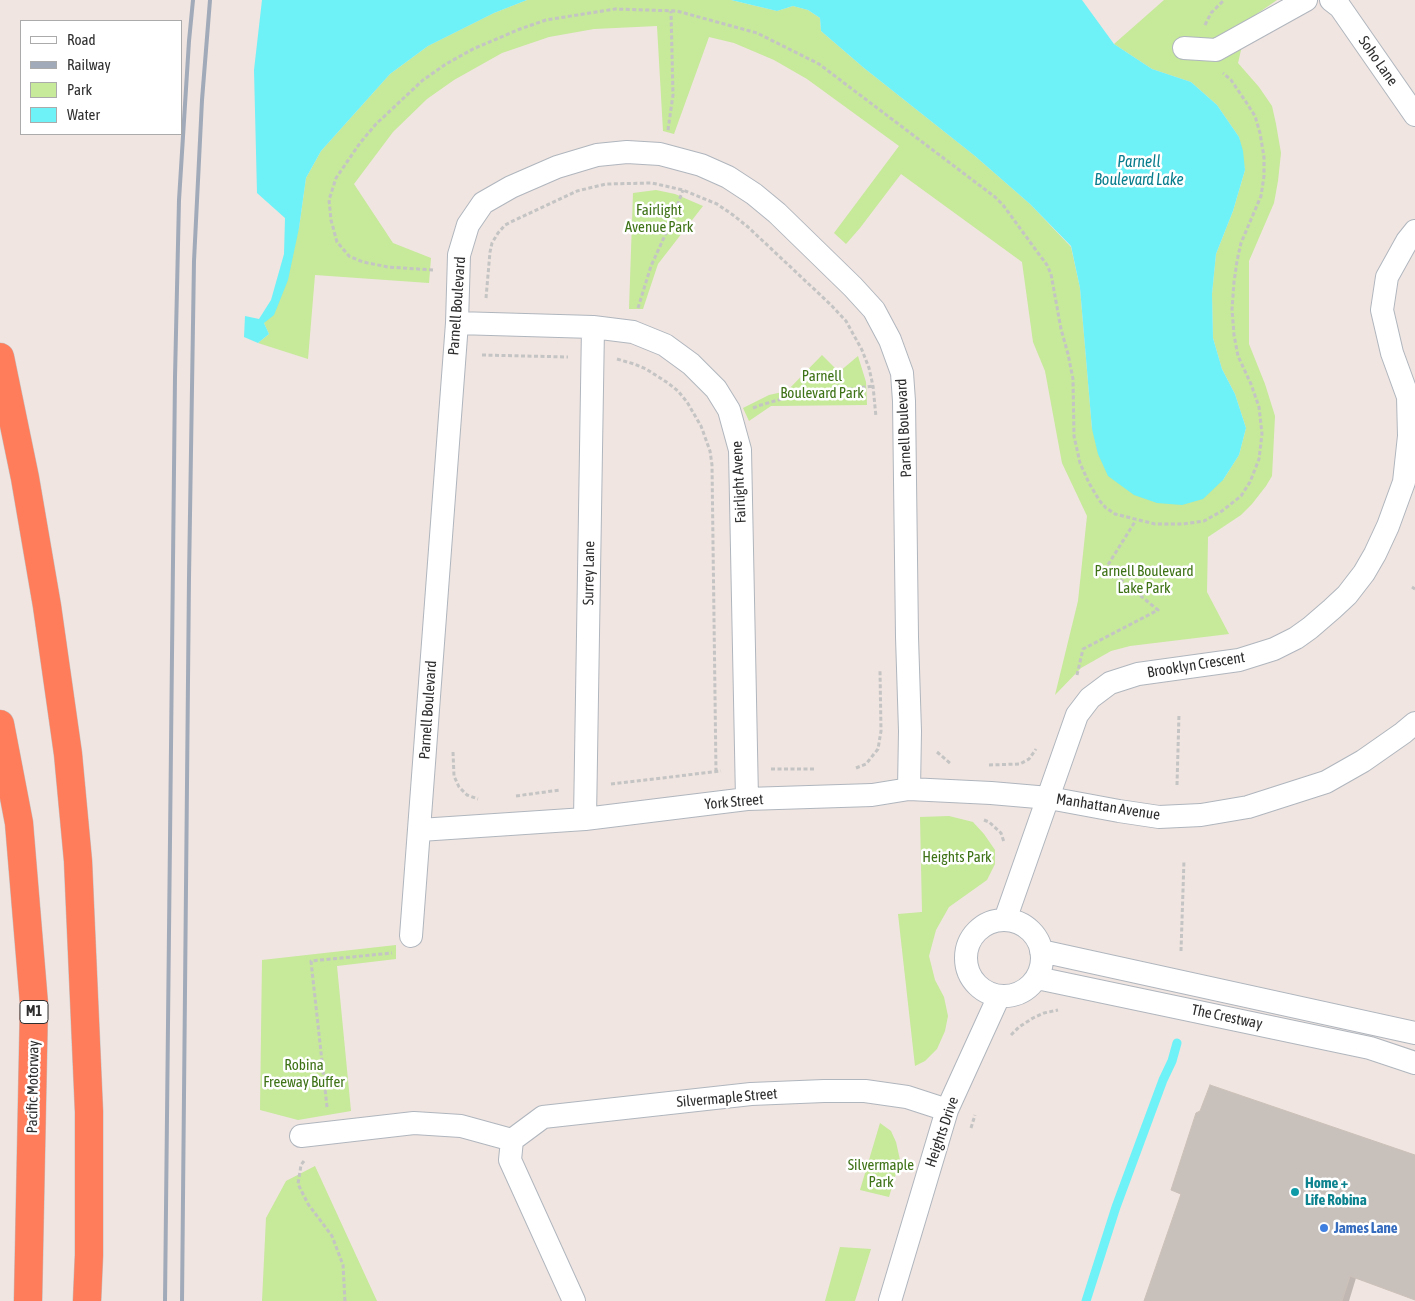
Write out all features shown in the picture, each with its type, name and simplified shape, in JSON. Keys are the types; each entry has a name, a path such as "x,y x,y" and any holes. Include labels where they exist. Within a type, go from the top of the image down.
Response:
{"highway":[{"path":"0,356 25,478 48,606 68,754 77,851 89,1112 89,1255 87,1301"},
{"name":"Pacific Motorway","path":"0,724 19,824 34,1004 28,1301"}],"street":[{"path":"1192,49 1216,50 1306,0"},
{"name":"Soho Lane","path":"1335,4 1415,115"},
{"name":"Parnell Boulevard","path":"411,936 457,323 459,255 468,225 483,203 511,187 557,168 597,155 627,152 660,154 701,165 728,177 778,213 854,287 874,310 890,340 902,373 904,401 910,731 909,789"},
{"name":"Brooklyn Crescent","path":"1005,920 1077,715 1090,698 1110,683 1138,674 1239,660 1274,649 1296,638 1310,628 1347,595 1364,573 1388,526 1404,482 1409,436 1408,397 1392,353 1382,310 1387,276 1407,241 1415,231"},
{"name":"Fairlight Avene","path":"457,323 593,327 633,332 665,345 691,364 716,389 729,410 740,450 741,466 747,799"},
{"name":"Surrey Lane","path":"585,819 593,327"},
{"name":"Manhattan Avenue","path":"1048,798 1159,817 1201,815 1248,807 1326,782 1363,761 1415,723"},
{"name":"York Street","path":"420,830 585,819 747,799 872,795 909,789 1048,798"},
{"path":"1005,920 1018,922 1029,929 1037,939 1042,963 1037,978 1027,989 1014,995 999,996 986,992 976,984 969,974 966,961 967,948 981,928 993,922 1005,920"},
{"name":"The Crestway","path":"1041,951 1415,1033"},
{"name":"The Crestway","path":"1037,978 1370,1048 1415,1063"},
{"name":"Heights Drive","path":"890,1301 947,1110 999,996"},
{"name":"Silvermaple Street","path":"512,1140 543,1117 751,1094 865,1091 907,1097 947,1110"},
{"path":"301,1136 414,1123 461,1126 512,1140 510,1160 574,1301"}],"path":[{"path":"1192,49 1199,44 1201,34 1211,13 1224,0"},
{"path":"436,271 388,267 363,262 349,256 337,242 331,220 329,200 336,178 360,143 376,124 423,80 446,64 493,39 520,29 546,20 615,9 677,11 757,33 819,64 1003,205 1051,274 1073,379 1074,436 1080,463 1099,500 1115,514 1154,524 1183,524 1204,520 1222,511 1241,496 1250,482 1259,459 1262,434 1259,407 1238,356 1232,309 1237,261 1241,243 1261,196 1264,158 1260,133 1251,109 1231,80 1203,53 1192,49"},
{"path":"664,155 673,94 671,11"},
{"path":"636,313 651,266 671,222 686,182"},
{"path":"486,302 492,243 498,233 510,222 577,191 606,184 652,183 683,190 717,204 748,227 846,321 862,350 873,386 876,426"},
{"path":"482,346 482,355 613,358 646,368 678,391 702,426 712,465 716,772"},
{"path":"751,410 785,398 873,386"},
{"path":"1076,679 1083,650 1158,610 1106,568 1136,520"},
{"path":"849,769 858,768 866,764 878,749 881,731 880,662"},
{"path":"1177,784 1179,714"},
{"path":"984,765 1020,764 1029,759 1039,745"},
{"path":"934,748 938,754 954,766"},
{"path":"453,752 454,776 459,787 467,795 476,799 486,799"},
{"path":"768,769 822,769"},
{"path":"513,796 725,771"},
{"path":"982,819 989,822 1001,833 1006,849"},
{"path":"1181,951 1184,860"},
{"path":"328,1113 311,961 410,951 411,936"},
{"path":"1008,1037 1033,1018 1059,1009"},
{"path":"970,1129 977,1111"},
{"path":"307,1159 301,1165 298,1184 308,1204 332,1236 342,1265 345,1301"}],"green space":[{"name":"Parnell Boulevard Lake Park","path":"527,0 731,0 777,11 793,6 808,10 820,18 821,31 864,68 975,156 1030,204 1071,247 1080,288 1092,429 1223,480 1239,455 1246,428 1235,394 1222,369 1213,338 1212,294 1216,254 1233,211 1245,170 1239,137 1217,105 1191,82 1152,69 1114,44 1164,0 1277,0 1248,20 1238,63 1259,87 1272,106 1281,153 1274,203 1249,261 1249,344 1275,416 1272,476 1252,504 1241,515 1208,537 1207,592 1229,634 1130,646 1111,651 1081,668 1055,695 1078,601 1087,516 1062,463 1045,371 1033,342 1022,262 901,174 846,244 834,233 899,146 807,79 774,60 734,43 709,37 674,134 663,131 657,26 594,29 549,37 502,53 454,80 427,99 393,132 354,184 393,243 431,258 429,283 315,275 308,359 258,343 269,334 264,323 299,228 306,178 321,151 390,74 428,46 494,13"},
{"name":"Fairlight Avenue Park","path":"656,190 675,194 703,206 658,264 643,309 629,309 633,193"},
{"name":"Parnell Boulevard Park","path":"822,355 839,372 858,356 866,382 867,405 771,406 749,421 743,408 769,395 787,391"},
{"name":"Heights Park","path":"949,816 973,822 995,850 995,864 987,880 949,907 936,930 929,956 935,980 944,997 948,1016 945,1031 937,1049 925,1061 915,1066 898,914 922,912 920,817"},
{"name":"Robina Freeway Buffer","path":"396,945 396,959 337,966 351,1111 298,1120 260,1110 262,960"},
{"name":"Silvermaple Park","path":"880,1123 891,1131 896,1142 900,1160 889,1197 860,1190"},
{"path":"315,1166 377,1301 262,1301 266,1218 286,1181"},
{"path":"840,1247 871,1249 855,1301 825,1301"}],"water":[{"path":"262,0 527,0 494,13 428,46 390,74 321,151 306,178 299,228 288,280 274,315 264,323 269,334 258,343 244,337 245,316 259,319 271,300 284,254 285,218 257,193 254,70"},
{"name":"Parnell Boulevard Lake","path":"731,0 1082,0 1114,44 1152,69 1191,82 1217,105 1239,137 1245,170 1233,211 1216,254 1212,294 1213,338 1222,369 1235,394 1246,428 1239,455 1223,480 1203,499 1182,505 1157,503 1134,495 1108,476 1098,454 1092,429 1080,288 1071,246 1030,204 975,156 864,68 821,31 820,18 808,10 793,6 777,11"}],"building":[{"name":"Home + Life Robina","path":"1210,1085 1415,1155 1415,1300 1350,1276 1342,1301 1144,1301 1181,1194 1171,1190 1196,1113 1200,1111"}],"waterway":[{"path":"1086,1301 1116,1207 1163,1080 1172,1061 1177,1043"}],"railway":[{"path":"165,1301 175,377 179,200 193,0"},
{"path":"182,1301 194,261 202,100 210,0"}],"place":[{"name":"Home + Life Robina","path":"1295,1192"},
{"name":"James Lane","path":"1324,1228"}]}
